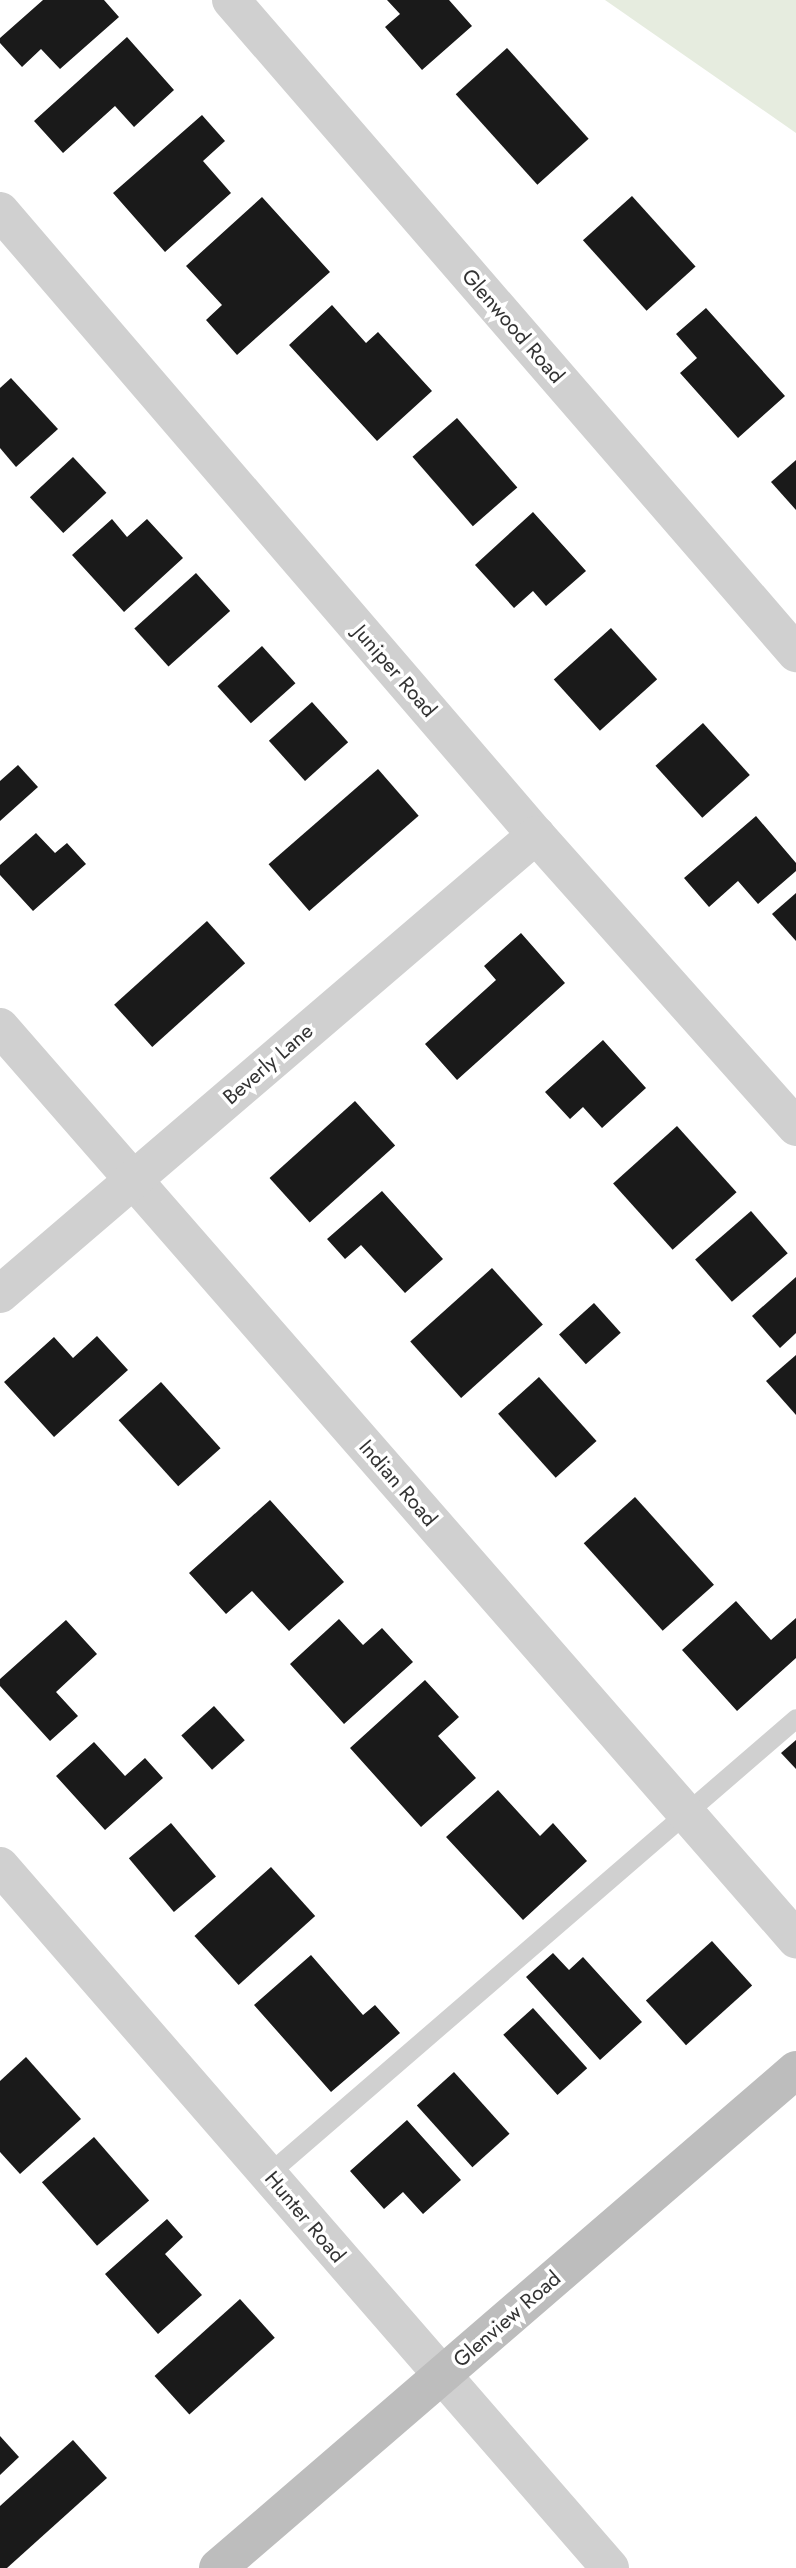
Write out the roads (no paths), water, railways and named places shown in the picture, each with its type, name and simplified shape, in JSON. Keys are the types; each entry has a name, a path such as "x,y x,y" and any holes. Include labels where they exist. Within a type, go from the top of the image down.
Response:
{"main road":[{"name":"Glenview Road","path":"218,2568 796,2070"}],"street":[{"name":"Glenwood Road","path":"231,0 796,653"},
{"name":"Juniper Road","path":"0,211 536,835 796,1127"},
{"name":"Beverly Lane","path":"0,1294 536,835"},
{"name":"Indian Road","path":"0,1027 796,1938"},
{"name":"Hunter Road","path":"0,1866 610,2568"}],"lane":[{"path":"269,2173 796,1718"}]}
